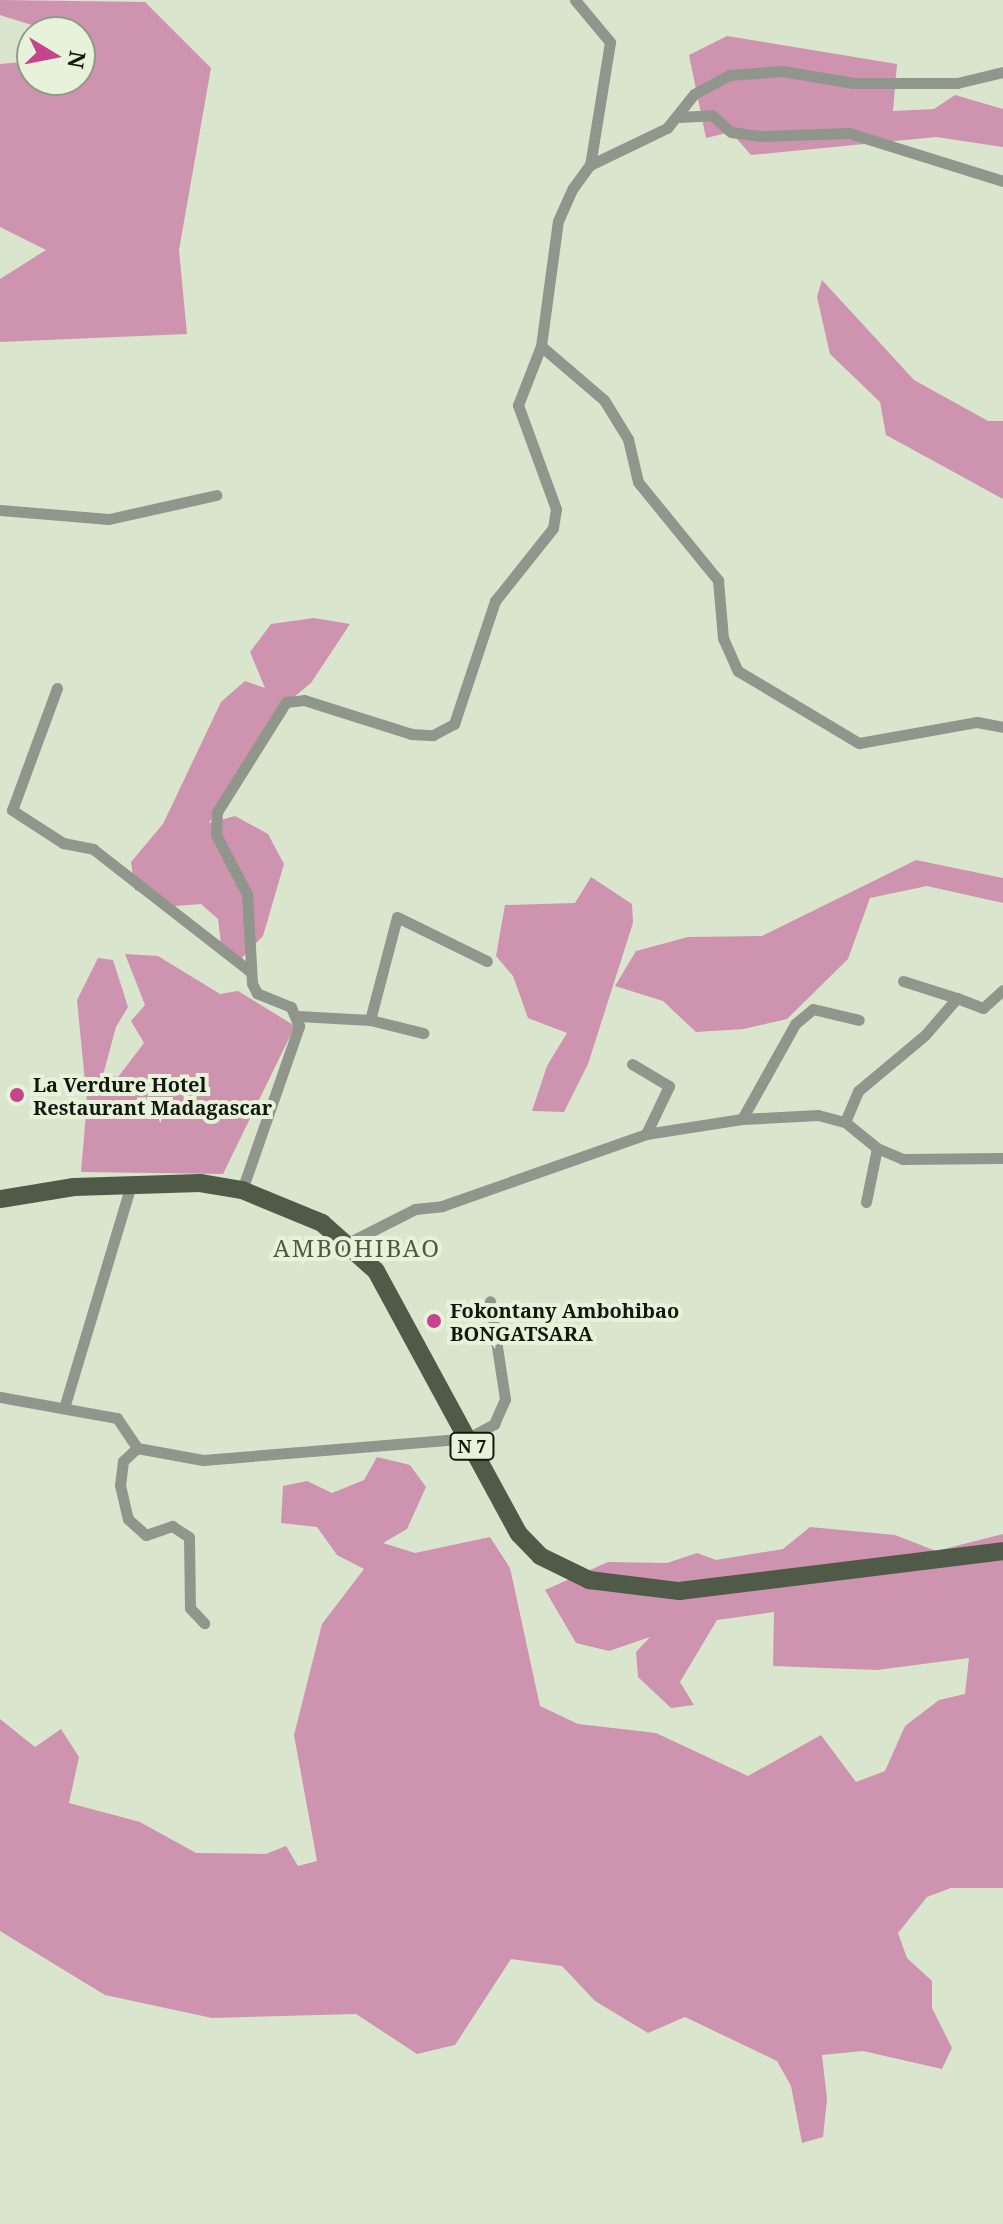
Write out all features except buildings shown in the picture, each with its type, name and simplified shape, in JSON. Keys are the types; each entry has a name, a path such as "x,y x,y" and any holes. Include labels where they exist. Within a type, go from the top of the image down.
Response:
{"main road":[{"name":"N 7","path":"0,1199 131,1185 200,1183 242,1190 291,1207 350,1242 399,1308 501,1507 530,1545 562,1569 616,1587 679,1591 767,1584 1003,1551"}],"street":[{"path":"423,1033 370,1020 298,1016 257,993 251,972 247,894 216,835 217,812 286,702 304,700 411,734 433,735 454,724 495,601 553,528 556,509 518,405 541,346 558,221 590,165 610,42 575,0"},
{"path":"679,117 694,94 729,75 782,71 853,83 957,83 1003,72"},
{"path":"590,165 679,117 712,115 731,132 761,136 849,133 1003,181"},
{"path":"541,346 604,400 628,439 638,482 718,580 723,638 738,671 859,743 977,722 1003,727"},
{"path":"0,510 109,519 216,495"},
{"path":"57,688 12,810 63,843 93,849 251,972"},
{"path":"370,1020 397,917 487,961"},
{"path":"903,981 983,1008 1003,990"},
{"path":"845,1122 858,1091 925,1035 957,998"},
{"path":"742,1119 795,1024 813,1009 859,1020"},
{"path":"242,1190 298,1016"},
{"path":"632,1064 669,1086 646,1134"},
{"path":"350,1242 415,1209 442,1206 646,1134 742,1119 818,1115 845,1122 877,1148 903,1159 1003,1158"},
{"path":"866,1202 877,1148"},
{"path":"64,1408 131,1185"},
{"path":"0,1397 117,1418 137,1448 203,1460 468,1438 494,1424 505,1399 490,1301"},
{"path":"137,1448 123,1461 120,1485 128,1519 146,1535 172,1526 189,1537 190,1608 204,1623"}],"shaded area":[{"path":"0,0 145,2 211,68 179,250 187,334 0,342 0,279 46,250 0,227 0,64 16,62 16,96 96,96 96,16 16,16 16,20 0,15"},
{"path":"727,36 897,64 893,111 934,109 955,95 1003,109 1003,147 936,137 751,155 731,132 706,138 689,55"},
{"path":"822,280 914,380 988,421 1003,421 1003,499 886,435 880,402 830,354 817,297"},
{"path":"314,618 350,624 311,683 284,705 209,823 235,816 268,834 284,864 263,936 235,965 221,944 218,919 201,904 175,906 135,890 131,862 163,824 221,702 245,681 265,688 250,652 271,624"},
{"path":"916,860 1003,878 1003,903 927,886 870,898 848,959 787,1019 744,1029 696,1032 663,1001 615,986 636,951 688,937 762,936"},
{"path":"591,877 632,904 633,923 588,1064 564,1112 532,1111 547,1066 567,1033 528,1018 513,976 496,956 505,905 575,903"},
{"path":"125,954 158,956 220,994 238,991 295,1026 223,1174 81,1172 87,1102 77,1000 98,958 113,960 128,1007 116,1027 103,1075 118,1077 144,1043 131,1021 145,1005"},
{"path":"377,1457 410,1465 426,1487 407,1529 383,1543 415,1553 490,1537 510,1568 540,1706 578,1724 656,1733 748,1776 821,1735 856,1782 885,1771 905,1726 939,1700 965,1694 969,1658 877,1670 773,1666 774,1612 717,1620 680,1682 694,1705 671,1708 638,1677 636,1652 650,1637 609,1651 576,1643 545,1590 608,1562 667,1563 697,1553 716,1560 783,1549 810,1527 895,1535 936,1551 1003,1534 1003,1888 951,1888 927,1897 898,1933 907,1958 932,1981 932,2008 952,2048 942,2069 863,2051 822,2055 827,2099 823,2137 802,2143 791,2086 777,2061 685,2017 648,2033 595,2001 562,1966 511,1959 455,2045 417,2054 356,2014 212,2018 105,1995 0,1931 0,1719 35,1747 61,1729 79,1757 69,1803 140,1822 196,1853 266,1854 286,1846 298,1866 317,1861 294,1735 322,1624 364,1569 337,1555 317,1527 281,1523 283,1486 307,1481 332,1493 364,1480"}],"place":[{"name":"La Verdure Hotel Restaurant Madagascar","path":"17,1095"},
{"name":"Fokontany Ambohibao BONGATSARA","path":"434,1321"}],"district":[{"name":"AMBOHIBAO","path":"357,1248"}]}
